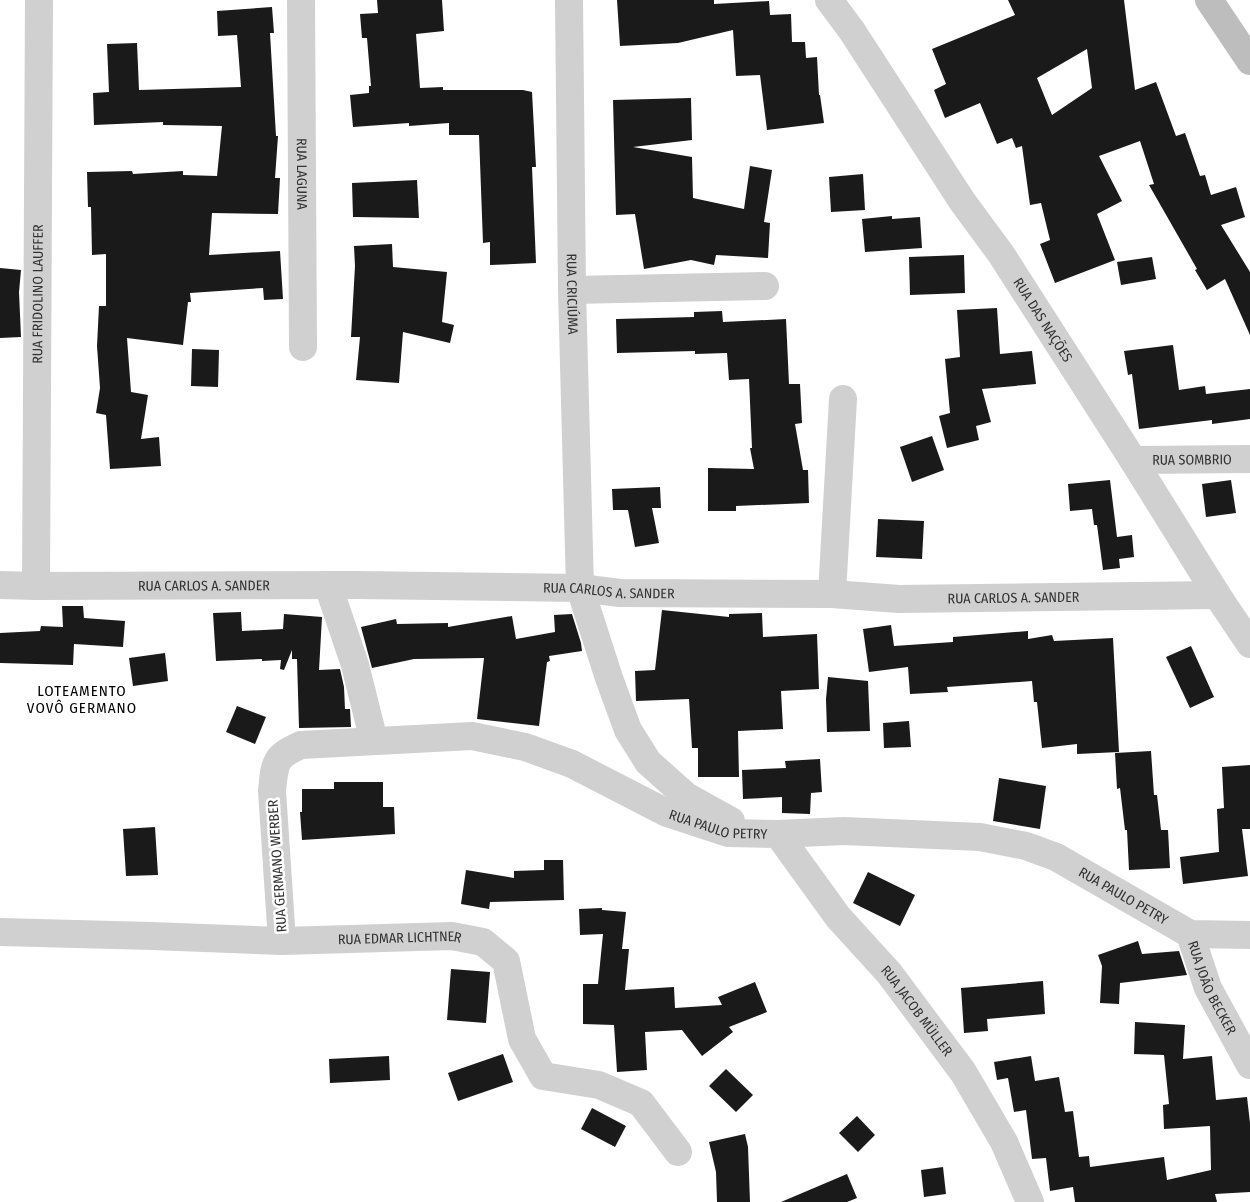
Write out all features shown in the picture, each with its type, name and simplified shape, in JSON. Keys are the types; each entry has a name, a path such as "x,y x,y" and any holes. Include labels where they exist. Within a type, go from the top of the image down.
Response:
{"main road":[{"path":"1210,0 1250,61"}],"street":[{"name":"RUA FRIDOLINO LAUFFER","path":"36,586 39,0"},
{"name":"RUA LAGUNA","path":"302,0 303,346"},
{"name":"RUA CRICIÚMA","path":"569,0 572,290 580,588 628,730 648,762 686,796 767,834"},
{"name":"RUA DAS NAÇÕES","path":"829,0 852,31 962,201 1001,254 1133,460 1217,596 1250,644"},
{"path":"572,290 765,286"},
{"path":"832,594 843,399"},
{"name":"RUA SOMBRIO","path":"1133,460 1250,459"},
{"name":"RUA CARLOS A. SANDER","path":"0,585 328,585 580,588 620,592 832,594 900,599 1217,596"},
{"path":"328,585 355,665 374,741"},
{"name":"RUA PAULO PETRY","path":"272,791 274,766 284,752 301,745 472,736 525,747 572,764 667,813 728,833 767,834 844,831 980,837 1026,846 1056,856 1190,934"},
{"name":"RUA GERMANO WERBER","path":"272,791 282,941"},
{"name":"RUA JACOB MÜLLER","path":"767,834 889,973 963,1072 1004,1142 1030,1202"},
{"name":"RUA EDMAR LICHTNER","path":"0,932 282,941 452,936 483,942 506,961 522,1039 543,1076 599,1085 641,1103 678,1152"},
{"path":"1190,934 1250,935"},
{"name":"RUA JOÃO BECKER","path":"1190,934 1208,988 1250,1065"}],"building":[{"path":"377,0 442,0 444,31 416,34 420,88 443,87 443,90 523,90 532,92 536,167 532,167 536,263 490,265 490,242 483,243 479,135 449,135 449,123 409,126 409,123 353,127 350,95 369,93 369,86 371,86 367,38 362,38 360,14 378,13"},
{"path":"617,0 714,0 714,4 769,1 770,15 791,14 792,42 805,42 806,58 817,57 819,95 824,123 767,130 760,75 736,76 733,30 678,43 620,46"},
{"path":"1008,0 1124,0 1135,90 1156,82 1176,136 1185,133 1200,176 1205,175 1211,195 1236,187 1245,217 1221,225 1250,272 1250,335 1225,279 1207,290 1195,270 1197,269 1149,185 1154,184 1140,141 1099,156 1122,201 1097,214 1115,260 1055,283 1040,244 1050,240 1041,203 1030,205 1022,146 1016,148 1012,138 997,144 980,103 945,118 934,90 946,84 932,49 1015,15","holes":["1087,49 1092,88 1052,115 1037,78"]},
{"path":"272,7 274,33 270,33 276,136 278,136 275,178 280,178 278,214 212,213 209,255 280,251 283,299 264,300 263,288 190,293 191,302 188,302 183,345 127,338 131,392 148,395 141,439 159,437 161,466 110,469 106,415 96,413 100,388 97,346 99,306 106,306 106,254 92,255 91,207 88,207 87,172 132,171 133,174 183,171 183,175 217,176 222,126 163,125 163,122 94,125 93,93 109,92 107,44 137,43 139,90 241,87 237,35 218,36 217,11"},
{"path":"691,98 692,140 633,147 692,157 693,198 744,209 750,166 772,170 764,222 770,223 768,258 716,255 714,265 691,260 644,269 635,214 616,215 613,100"},
{"path":"863,174 865,210 831,212 829,177"},
{"path":"417,180 419,218 353,217 352,183"},
{"path":"892,216 892,219 920,217 922,248 865,252 862,219"},
{"path":"392,244 393,267 447,272 442,322 454,325 450,343 403,332 399,383 356,380 360,337 351,337 355,266 354,246"},
{"path":"964,255 965,293 910,295 909,257"},
{"path":"1152,257 1156,279 1121,285 1117,262"},
{"path":"0,268 21,270 19,292 21,337 0,338"},
{"path":"997,308 1000,354 1032,351 1036,384 982,389 991,422 976,426 979,440 947,448 939,416 950,413 945,359 960,357 957,310"},
{"path":"722,311 723,322 786,319 789,384 800,384 802,423 795,424 803,470 808,470 809,503 736,506 736,511 708,511 708,468 754,469 750,448 752,448 749,379 729,380 727,353 695,354 695,351 617,353 616,319 694,317 694,312"},
{"path":"1173,345 1179,390 1205,386 1206,394 1250,389 1250,419 1212,424 1212,420 1139,429 1132,374 1128,375 1124,351"},
{"path":"192,349 219,350 218,387 191,386"},
{"path":"932,436 944,470 912,482 900,447"},
{"path":"1110,480 1117,537 1132,535 1134,557 1119,559 1120,568 1103,570 1097,525 1094,525 1092,509 1070,511 1068,484"},
{"path":"1231,480 1236,513 1206,517 1202,484"},
{"path":"660,487 661,508 652,508 659,543 635,547 628,510 613,510 612,489"},
{"path":"878,519 924,521 922,559 876,557"},
{"path":"62,606 83,606 84,618 125,621 123,647 74,644 73,665 0,663 0,633 40,631 41,626 63,627"},
{"path":"662,610 729,617 729,614 762,613 763,637 817,634 819,689 781,691 783,729 738,731 739,777 698,777 698,748 692,748 689,699 636,701 635,671 655,670"},
{"path":"241,612 242,631 283,629 284,614 322,617 319,670 340,669 344,687 345,709 350,709 351,727 299,728 297,659 292,659 292,650 284,670 280,669 281,660 216,661 213,613"},
{"path":"572,614 582,651 549,656 550,661 547,662 539,726 477,719 484,658 414,659 372,668 361,627 396,619 397,624 448,623 448,627 512,616 516,639 555,632 554,615"},
{"path":"891,625 894,646 953,642 953,637 1028,631 1028,639 1052,635 1054,641 1113,638 1119,752 1077,754 1077,744 1042,748 1037,702 1034,702 1032,681 947,687 948,692 910,694 908,667 869,672 863,629"},
{"path":"1191,646 1214,697 1190,708 1166,657"},
{"path":"165,653 168,681 133,686 129,658"},
{"path":"828,677 868,681 870,731 827,732 826,699"},
{"path":"237,706 266,717 255,744 226,732"},
{"path":"909,721 911,747 884,748 883,723"},
{"path":"1151,751 1154,795 1157,795 1161,830 1168,830 1170,868 1129,870 1127,830 1125,830 1120,788 1117,789 1115,753"},
{"path":"820,759 822,792 811,793 810,814 782,813 782,797 743,799 742,770 786,768 785,761"},
{"path":"1250,765 1250,829 1242,829 1248,876 1183,884 1180,857 1219,852 1217,809 1224,808 1222,767"},
{"path":"999,778 1046,786 1040,829 993,821"},
{"path":"334,782 383,782 383,807 394,807 395,834 302,840 300,812 302,812 302,789 334,789"},
{"path":"155,827 158,875 126,876 123,829"},
{"path":"544,860 563,860 564,900 490,902 489,909 461,904 466,870 514,878 514,871 544,870"},
{"path":"868,872 915,895 900,926 853,903"},
{"path":"602,908 602,910 626,912 622,949 629,949 625,990 674,987 675,1008 722,1005 718,997 755,982 767,1012 729,1027 733,1032 702,1056 682,1030 645,1032 647,1070 617,1072 614,1025 583,1024 583,984 598,984 603,934 580,935 579,909"},
{"path":"1138,941 1142,954 1179,951 1187,975 1120,983 1119,1004 1100,1003 1102,966 1098,955"},
{"path":"451,969 490,972 486,1023 447,1020"},
{"path":"1043,981 1045,1014 987,1019 988,1031 964,1033 961,988"},
{"path":"1135,1022 1185,1025 1183,1059 1212,1056 1216,1100 1247,1097 1250,1123 1250,1192 1215,1194 1217,1202 1075,1202 1073,1187 1050,1191 1046,1158 1032,1159 1026,1110 1014,1112 1008,1078 997,1080 994,1062 1031,1056 1035,1081 1059,1077 1065,1112 1073,1111 1079,1157 1089,1156 1090,1167 1164,1157 1167,1180 1211,1170 1210,1126 1164,1129 1163,1105 1169,1104 1164,1055 1134,1054"},
{"path":"503,1054 513,1082 458,1101 448,1073"},
{"path":"389,1056 390,1080 330,1083 329,1059"},
{"path":"726,1069 753,1095 736,1112 709,1086"},
{"path":"592,1108 626,1126 615,1147 581,1129"},
{"path":"857,1116 875,1135 858,1152 839,1133"},
{"path":"745,1134 748,1147 750,1202 717,1202 716,1172 709,1142"},
{"path":"943,1167 946,1194 924,1197 921,1170"},
{"path":"847,1174 857,1198 847,1202 781,1202"}],"district":[{"name":"LOTEAMENTO VOVÔ GERMANO","path":"82,700"}]}
